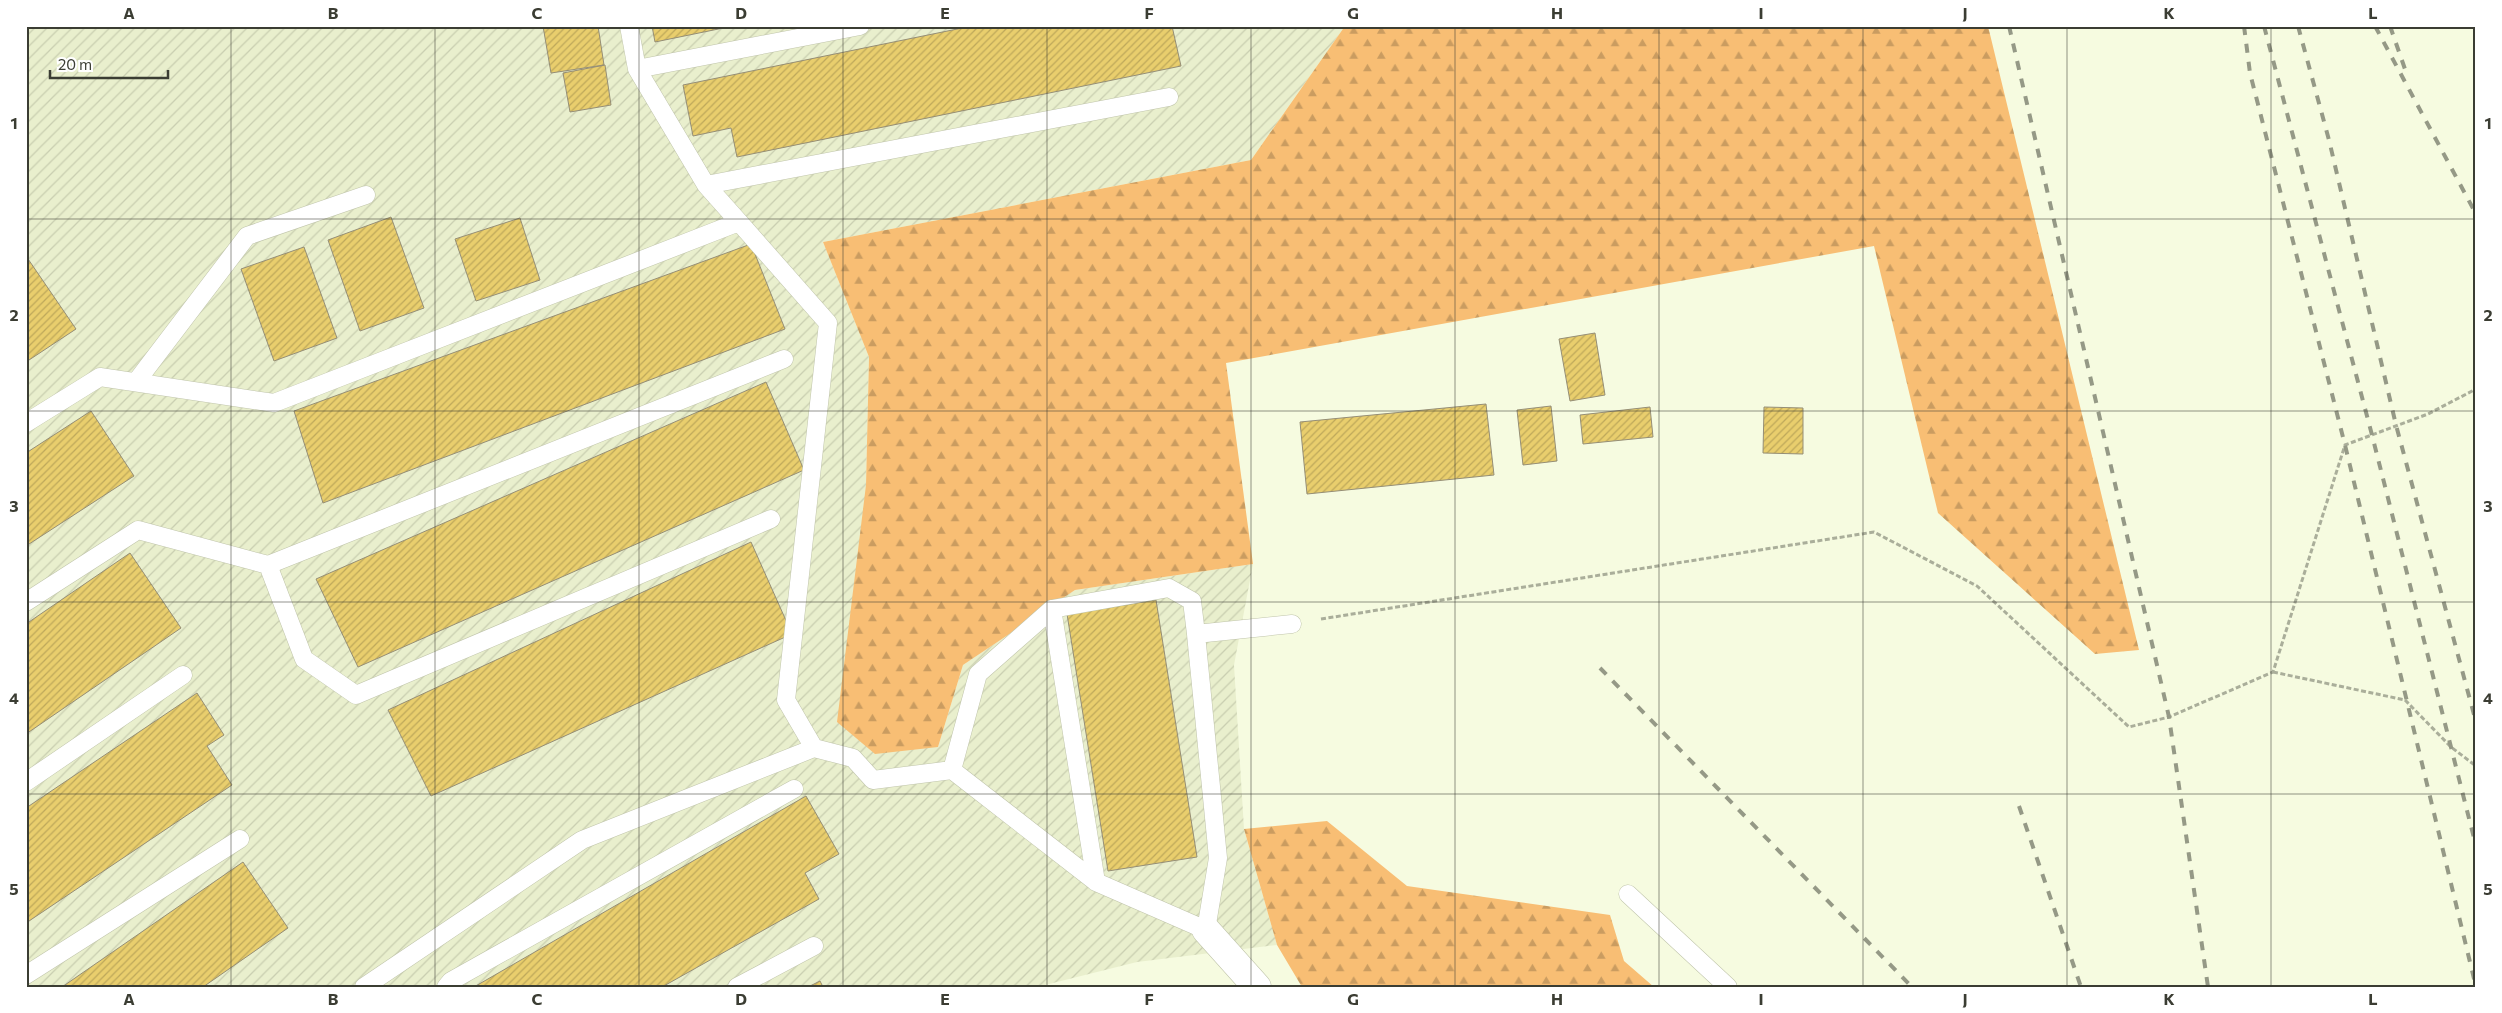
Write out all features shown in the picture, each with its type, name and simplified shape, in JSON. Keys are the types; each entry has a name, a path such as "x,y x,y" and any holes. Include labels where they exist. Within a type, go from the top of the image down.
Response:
{"street":[{"path":"1206,930 1257,987"}],"lane":[{"path":"629,26 637,69 706,185 828,323 786,700 814,748"},
{"path":"637,69 860,26"},
{"path":"706,185 1169,97"},
{"path":"136,382 248,236 366,195"},
{"path":"26,423 100,378 274,403 739,222"},
{"path":"26,602 138,530 268,566 784,359"},
{"path":"268,566 304,659 356,694 771,519"},
{"path":"364,987 582,840 814,748 853,758 873,780 952,770 1096,882 1206,930 1218,858 1192,602 1169,588 1052,608 978,674 952,770"},
{"path":"1052,608 1096,882"},
{"path":"1196,634 1292,624"},
{"path":"26,782 183,675"},
{"path":"446,987 451,980 794,789"},
{"path":"26,975 240,839"},
{"path":"1628,894 1728,987"},
{"path":"737,987 814,946"}],"path":[{"path":"2273,672 2345,445 2428,414 2476,389"},
{"path":"1292,624 1874,532 1977,586 2129,728 2169,718 2273,672 2405,700 2451,747 2476,766"}],"shaded area":[{"path":"26,26 1345,26 1251,160 823,242 869,357 866,485 938,747 963,665 1075,590 1253,564 1234,665 1244,829 1277,945 1137,962 1037,987 26,987"}],"green space":[{"path":"1345,26 1988,26 2139,650 2095,654 1938,513 1874,246 1226,363 1253,564 1075,590 963,665 938,747 875,754 837,722 866,485 869,357 823,242 1251,160"},
{"path":"1327,821 1407,886 1610,915 1624,961 1654,987 1302,987 1277,945 1244,829"}],"building":[{"path":"543,26 598,26 604,65 551,73"},
{"path":"652,26 733,26 655,42"},
{"path":"972,26 1172,26 1181,66 737,157 731,128 693,136 683,85"},
{"path":"605,65 611,105 570,112 563,73"},
{"path":"391,217 424,308 360,331 328,240"},
{"path":"520,218 540,280 476,301 455,239"},
{"path":"751,244 785,329 323,503 294,411"},
{"path":"304,247 337,338 274,361 241,269"},
{"path":"26,256 76,329 26,362"},
{"path":"1595,333 1605,395 1570,401 1559,339"},
{"path":"766,382 804,470 358,667 316,579"},
{"path":"1486,404 1494,475 1307,494 1300,422"},
{"path":"1551,406 1557,461 1523,465 1517,410"},
{"path":"1650,407 1653,437 1583,444 1580,415"},
{"path":"1764,407 1803,408 1803,454 1763,453"},
{"path":"91,411 134,476 26,546 26,453"},
{"path":"751,542 792,634 431,796 388,710"},
{"path":"130,553 181,628 26,734 26,624"},
{"path":"1156,600 1197,857 1108,871 1067,614"},
{"path":"197,693 224,735 207,746 232,785 26,923 26,808"},
{"path":"806,796 839,854 805,873 819,899 662,987 474,987"},
{"path":"243,862 288,928 203,987 62,987"},
{"path":"820,981 823,987 808,987"}],"railway":[{"path":"2009,26 2169,717 2208,987"},
{"path":"2244,26 2250,73 2345,445 2476,987"},
{"path":"2264,26 2372,435 2476,846"},
{"path":"2298,26 2329,140 2396,425 2476,722"},
{"path":"2375,26 2476,214"},
{"path":"2390,26 2406,72"},
{"path":"1600,668 1912,987"},
{"path":"2019,806 2081,987"}]}
